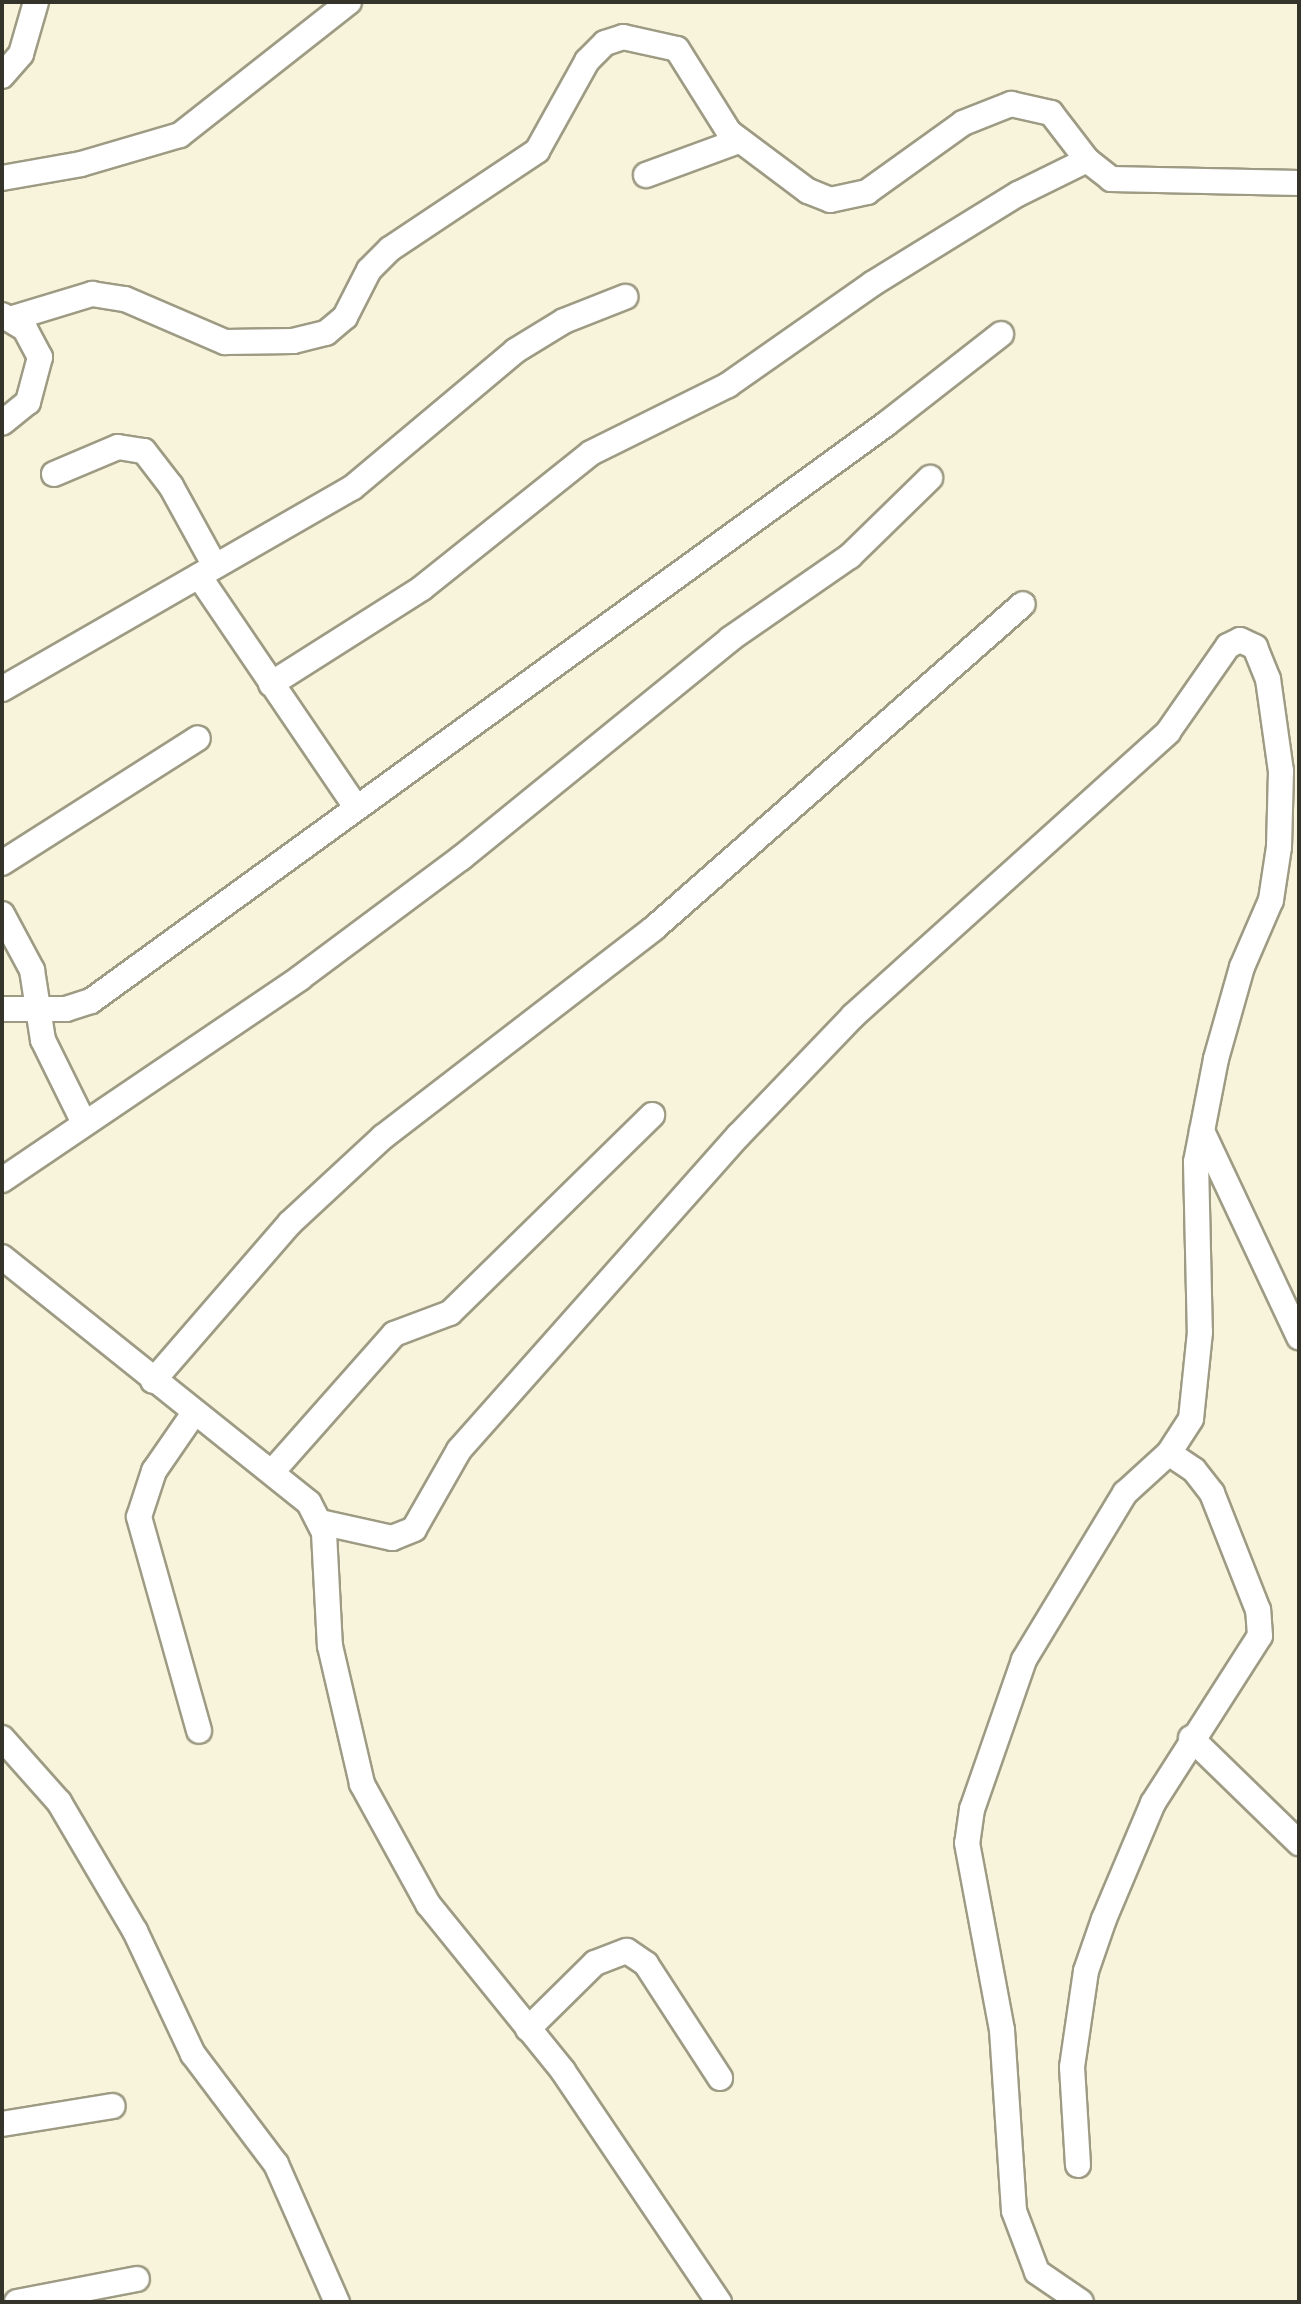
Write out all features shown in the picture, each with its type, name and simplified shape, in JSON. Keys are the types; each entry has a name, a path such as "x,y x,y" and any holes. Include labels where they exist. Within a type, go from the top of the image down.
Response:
{"street":[{"path":"2,76 21,54 36,2"},
{"path":"2,178 81,164 187,131 349,2"},
{"path":"2,423 28,402 39,372 35,343 8,316 60,300 100,294 225,342 293,341 326,333 345,317 369,270 390,249 537,151 587,61 614,39 652,39 677,49 720,122 739,141 808,191 841,201 881,183 998,106 1030,105 1051,113 1087,160 1125,183 1299,183"},
{"path":"646,175 739,141"},
{"path":"271,684 422,588 591,453 727,385 872,284 1017,194 1087,160"},
{"path":"2,690 385,466 515,351 625,297"},
{"path":"2,1009 66,1009 91,1001 887,424 1001,334"},
{"path":"54,474 118,447 144,451 171,486 207,571 271,684 356,807"},
{"path":"2,1180 300,978 461,858 730,639 850,556 930,478"},
{"path":"153,1381 290,1223 383,1136 653,929 1023,604"},
{"path":"320,1522 391,1538 414,1529 459,1450 738,1135 853,1016 1168,732 1228,646 1240,640 1255,647 1268,679 1281,771 1279,847 1271,900 1242,967 1202,1131 1194,1252 1200,1332 1191,1419 1169,1453 1125,1493 1024,1660 972,1809 967,1843 1002,2030 1008,2173 1017,2223 1037,2272 1081,2302"},
{"path":"2,863 198,738"},
{"path":"2,914 32,970 37,1007 54,1067 83,1123"},
{"path":"272,1472 394,1334 450,1313 652,1115"},
{"path":"1202,1131 1299,1337"},
{"path":"2,1257 153,1381 309,1503 320,1522 338,1697 362,1784 428,1904 528,2029 719,2302"},
{"path":"194,1413 155,1471 139,1517 199,1731"},
{"path":"1078,2165 1072,2067 1086,1971 1132,1846 1191,1738 1250,1657 1261,1623 1212,1493 1194,1470 1169,1453"},
{"path":"2,1738 59,1802 135,1931 193,2054 270,2153 337,2302"},
{"path":"1191,1738 1299,1843"},
{"path":"528,2029 595,1963 627,1951 646,1964 720,2078"},
{"path":"2,2124 113,2106"},
{"path":"18,2302 137,2279"}]}
